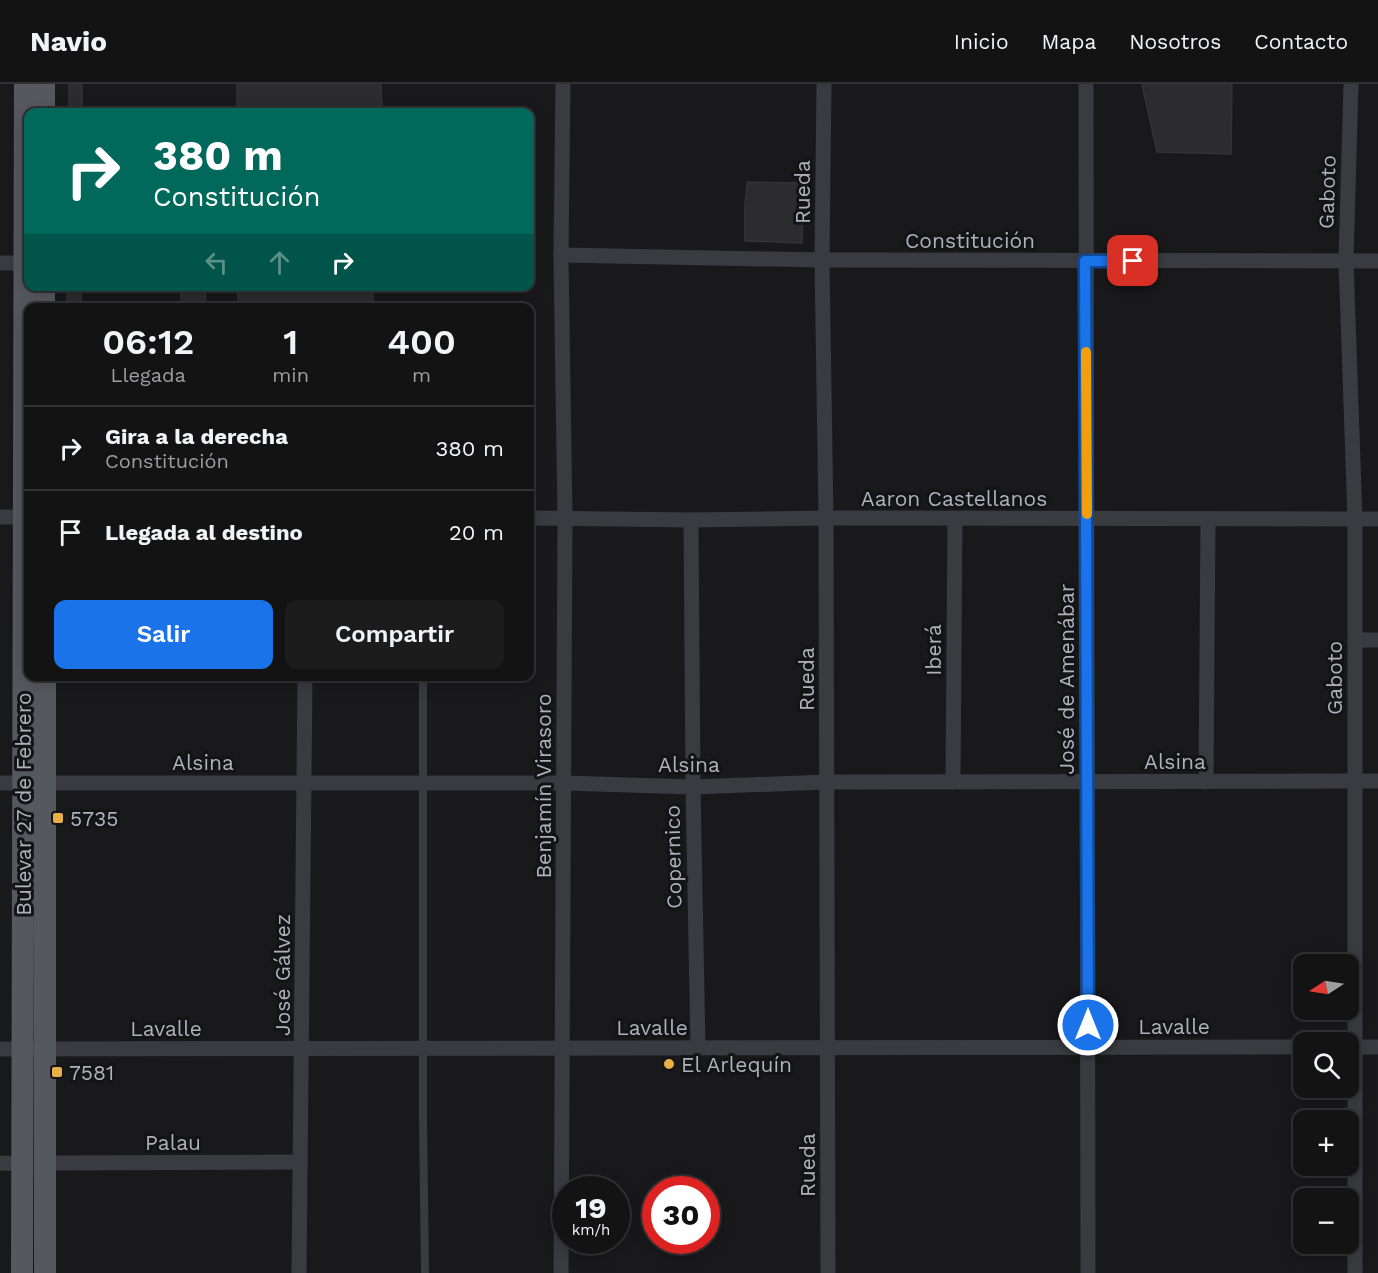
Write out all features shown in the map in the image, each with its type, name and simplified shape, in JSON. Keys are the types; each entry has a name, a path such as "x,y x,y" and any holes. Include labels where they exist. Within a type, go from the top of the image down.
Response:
{"main road":[{"name":"Bulevar 27 de Febrero","path":"25,84 25,108"},
{"path":"44,84 44,108"},
{"name":"Bulevar 27 de Febrero","path":"31,681 45,1049 45,1273"},
{"name":"Bulevar 27 de Febrero","path":"22,1273 11,1164 11,1049 44,681"}],"street":[{"name":"Benjamín Virasoro","path":"561,1273 566,518 561,255 563,84"},
{"name":"Rueda","path":"824,84 822,260 826,518 828,1273"},
{"name":"José de Amenábar","path":"1086,84 1088,1273"},
{"name":"Gaboto","path":"1351,84 1346,261 1355,519 1352,1032"},
{"name":"Constitución","path":"561,255 822,260 1378,261"},
{"path":"0,262 24,263"},
{"path":"0,517 24,517"},
{"name":"Aaron Castellanos","path":"534,518 691,520 826,518 1378,519"},
{"name":"Iberá","path":"953,782 955,519"},
{"path":"1206,782 1208,519"},
{"name":"Copernico","path":"691,520 698,1048"},
{"path":"1355,640 1378,640"},
{"name":"José Gálvez","path":"299,1273 305,681"},
{"name":"Alsina","path":"0,783 564,783 693,786 827,782 1378,782"},
{"name":"Lavalle","path":"11,1049 1293,1047"},
{"path":"1359,1047 1378,1047"},
{"name":"Gaboto","path":"1353,1098 1355,1273"},
{"name":"Palau","path":"45,1163 300,1162"}],"lane":[{"path":"423,681 425,1273"}],"building":[{"path":"69,84 82,84 82,108 69,108"},
{"path":"237,84 381,84 382,108 237,108"},
{"path":"1142,84 1232,84 1231,154 1157,152"},
{"path":"747,182 803,183 802,243 745,241"},
{"path":"67,291 81,292 81,303 67,303"},
{"path":"181,291 206,291 205,303 181,303"},
{"path":"238,291 373,291 373,303 238,303"}],"slow traffic":[{"path":"1086,352 1087,514"}],"place":[{"name":"5735","path":"58,818"},
{"name":"El Arlequín","path":"669,1064"},
{"name":"7581","path":"57,1072"}],"route":[{"path":"1088,1025 1085,261 1133,261"}]}
